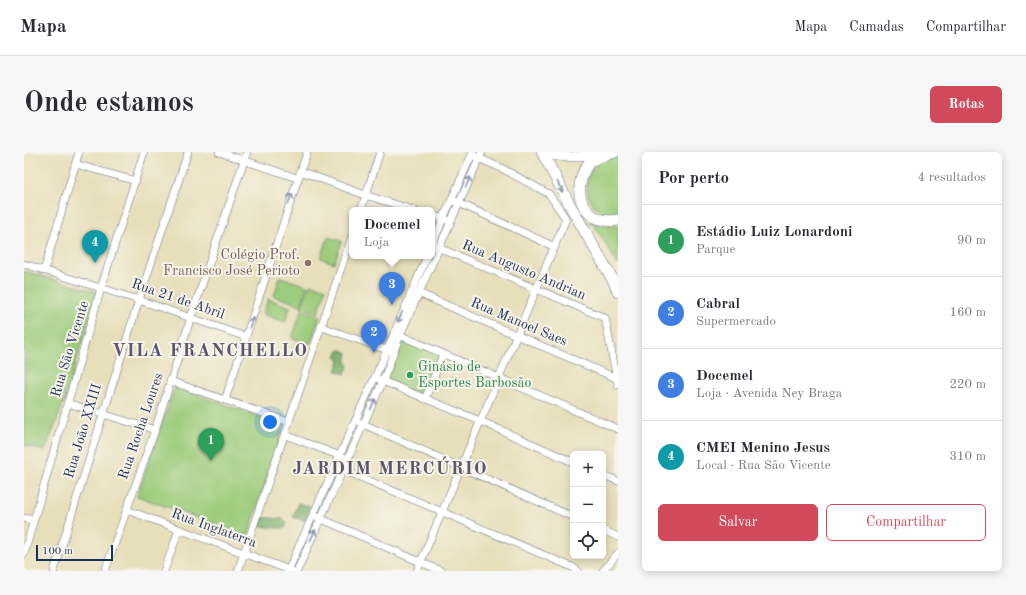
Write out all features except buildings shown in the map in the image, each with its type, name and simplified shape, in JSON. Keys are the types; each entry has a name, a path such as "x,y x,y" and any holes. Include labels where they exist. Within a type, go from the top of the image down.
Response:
{"highway":[{"path":"544,152 571,207 613,280 618,292"},
{"path":"616,152 593,160 587,166 580,183 580,197 589,213 605,220 618,220"}],"main road":[{"path":"544,152 551,155 562,156 605,152"}],"street":[{"path":"44,271 79,152"},
{"name":"Rua São Vicente","path":"24,554 67,403 144,152"},
{"name":"Rua João XXIII","path":"54,571 102,414 188,152"},
{"path":"219,152 297,178"},
{"name":"Rua Rocha Loures","path":"105,571 155,430 191,317 247,152"},
{"path":"225,400 297,178 307,152"},
{"path":"362,207 380,152"},
{"path":"417,571 566,219 549,194 476,154"},
{"path":"435,244 443,219 476,154"},
{"path":"435,245 450,222 459,202 476,154"},
{"path":"75,164 136,181"},
{"path":"300,171 366,196 404,207"},
{"path":"452,200 555,247"},
{"path":"435,217 450,222"},
{"path":"238,571 349,245"},
{"name":"Rua Augusto Andrian","path":"435,247 605,318 616,378"},
{"path":"297,571 383,381 390,352 412,291 426,259"},
{"path":"397,334 420,293 430,259"},
{"name":"Rua 21 de Abril","path":"24,264 191,317 246,337"},
{"name":"Rua Manoel Saes","path":"412,291 420,293 616,378"},
{"path":"322,327 390,352"},
{"path":"397,334 618,429"},
{"path":"290,571 374,377 390,352"},
{"path":"425,399 443,354"},
{"path":"374,377 570,461"},
{"path":"616,378 618,385"},
{"path":"170,381 289,422"},
{"path":"67,403 155,430"},
{"path":"356,420 570,516"},
{"path":"285,435 348,459"},
{"path":"335,466 572,567 578,571"},
{"path":"606,476 618,481"},
{"name":"Rua Inglaterra","path":"127,510 290,571"},
{"path":"313,516 441,571"},
{"path":"24,518 34,520"},
{"path":"164,571 179,530"},
{"path":"606,531 618,537"},
{"path":"603,571 618,553"}],"green space":[{"path":"618,155 618,214 608,214 600,211 590,200 587,185 588,177 597,164 604,159"},
{"path":"587,222 594,222 607,226 618,226 618,265 594,225"},
{"path":"328,237 342,241 334,263 321,258"},
{"path":"24,271 97,292 65,399 45,451 24,445"},
{"path":"280,277 307,286 301,305 274,296"},
{"path":"310,284 326,289 318,313 301,307"},
{"path":"268,299 290,307 285,322 263,314"},
{"path":"302,310 320,316 310,344 292,338"},
{"path":"401,338 442,354 424,397 384,381"},
{"path":"341,350 348,353 346,363 349,365 345,374 336,371 340,360 336,357 338,351"},
{"path":"175,387 284,425 248,536 137,496"},
{"path":"298,503 310,507 305,521 293,517"},
{"path":"260,517 283,519 287,523 285,528 260,526 258,523"}],"place":[{"name":"CMEI Menino Jesus","path":"95,263"},
{"name":"Colégio Prof. Francisco José Perioto","path":"308,263"},
{"name":"Docemel","path":"392,305"},
{"name":"Cabral","path":"374,353"},
{"name":"Ginásio de Esportes Barbosão","path":"410,375"},
{"name":"Estádio Luiz Lonardoni","path":"211,461"}],"district":[{"name":"VILA FRANCHELLO","path":"210,351"},
{"name":"JARDIM MERCÚRIO","path":"390,469"}]}
